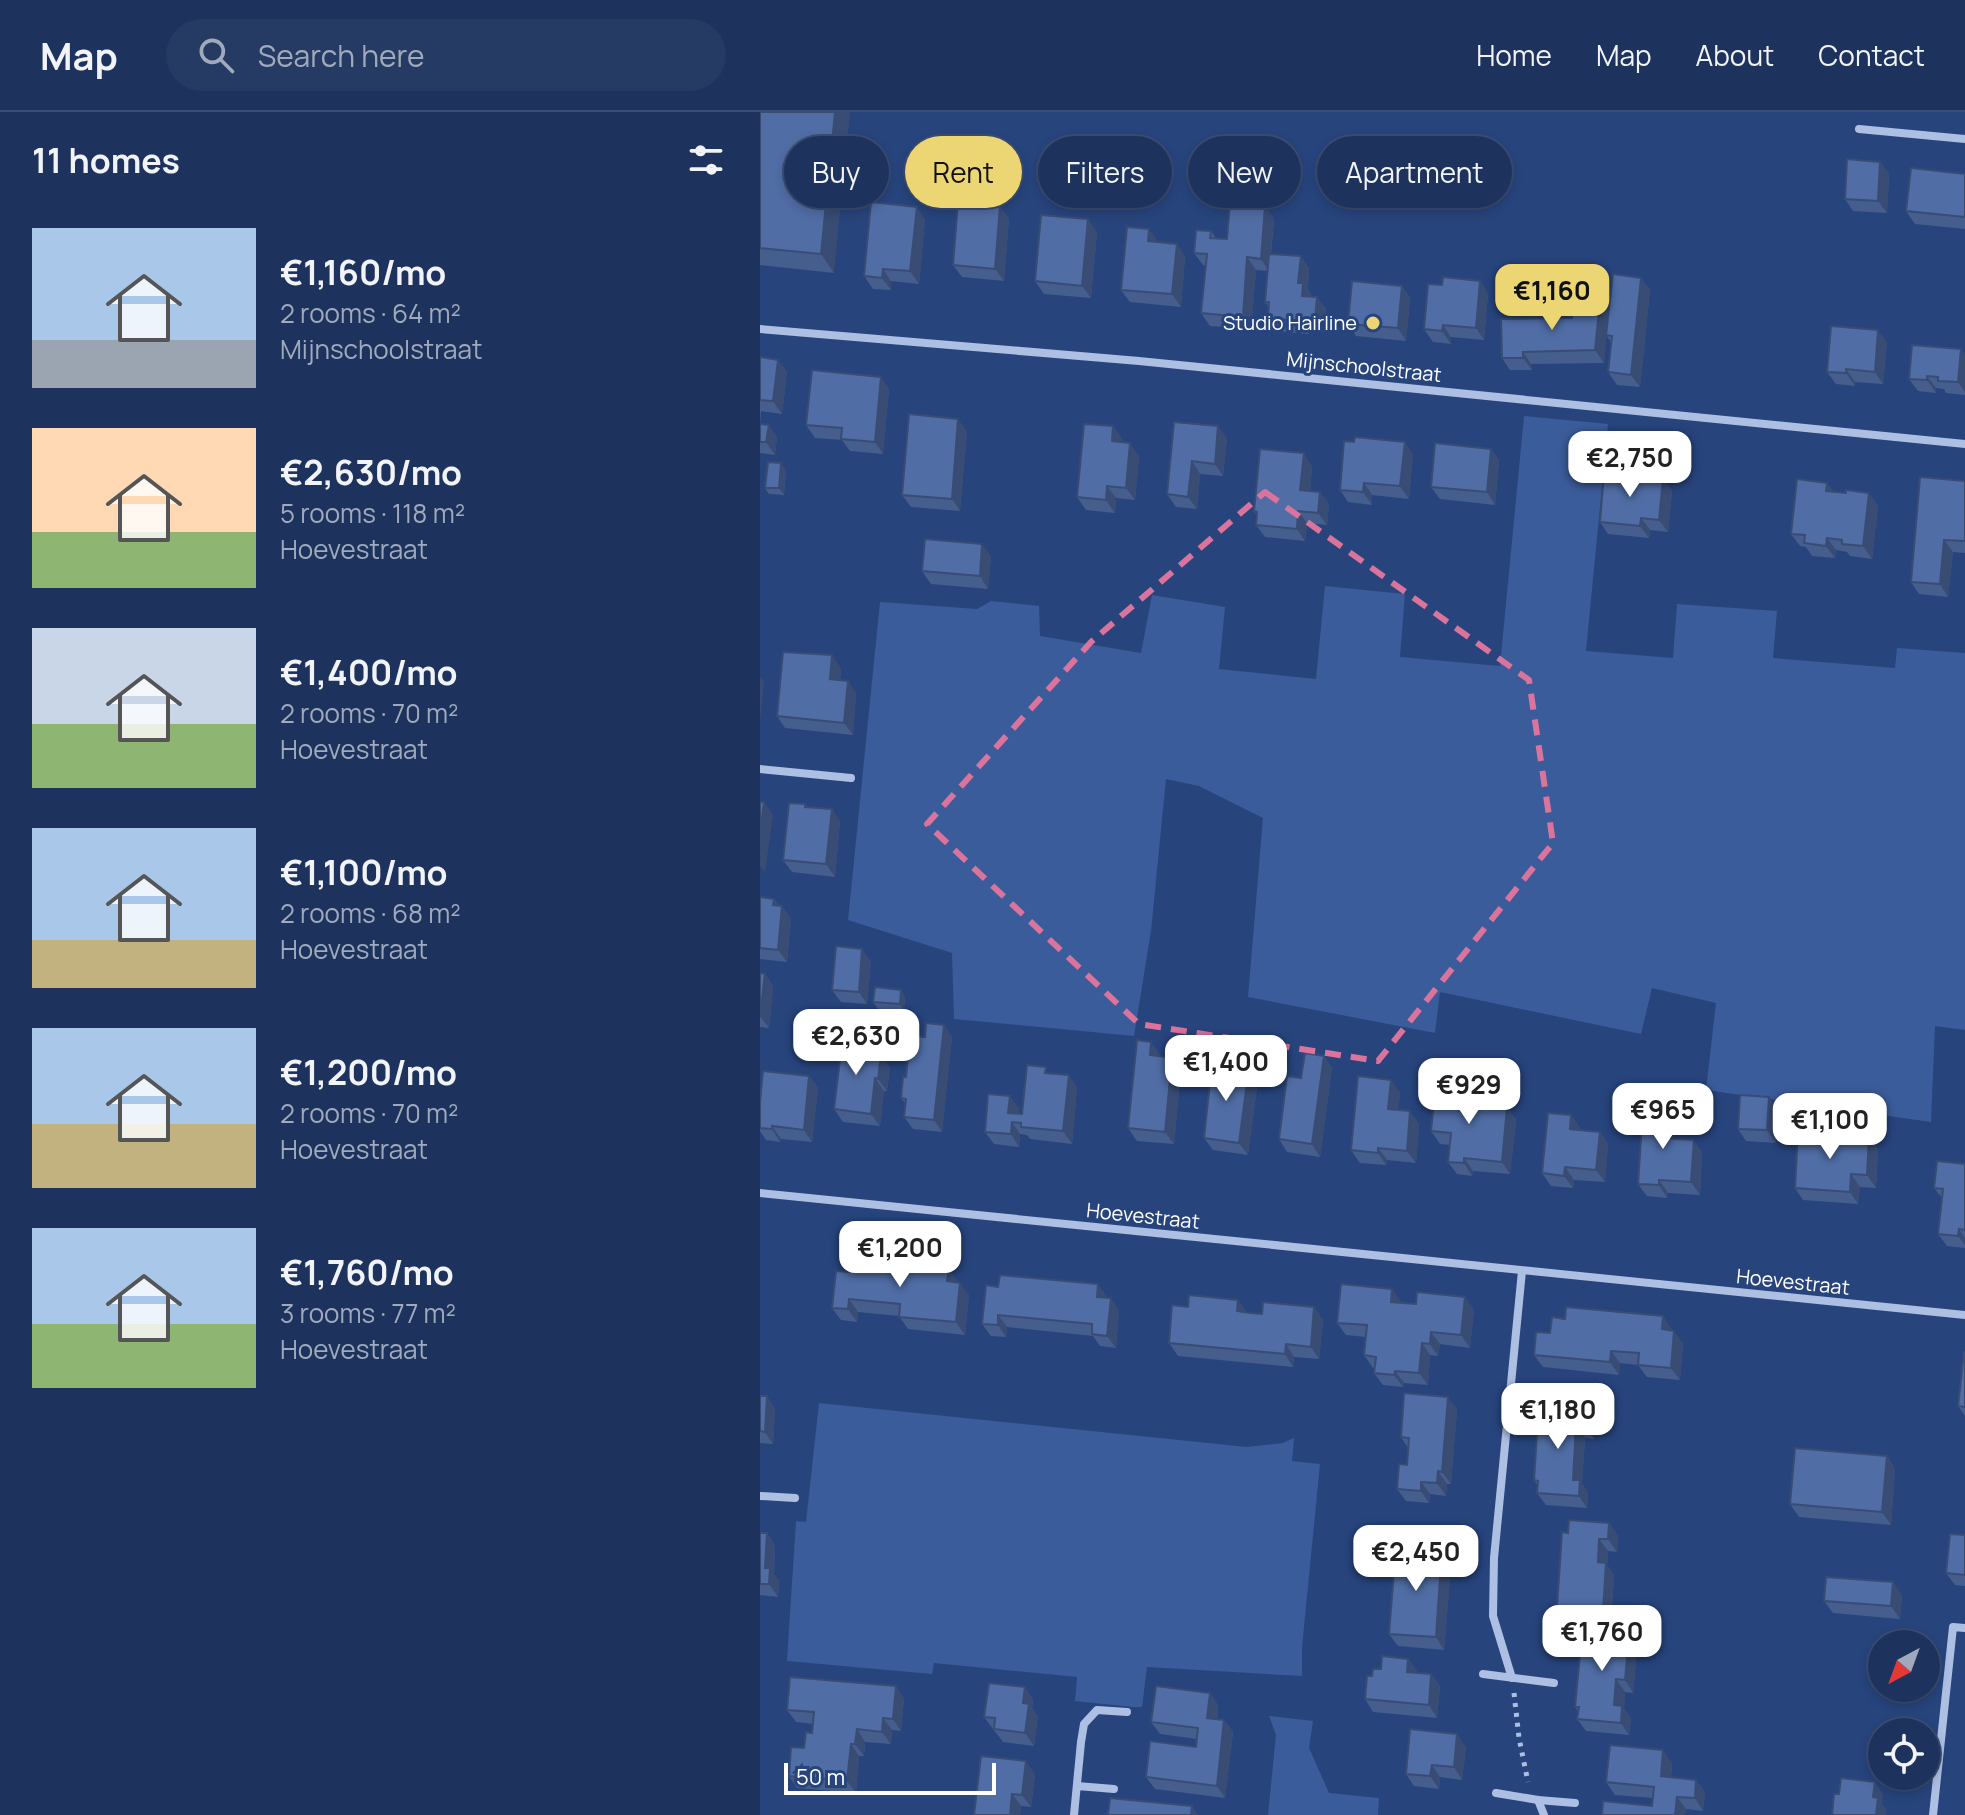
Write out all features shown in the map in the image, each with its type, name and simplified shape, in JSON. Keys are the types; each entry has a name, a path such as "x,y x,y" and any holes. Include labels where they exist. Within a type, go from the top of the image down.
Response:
{"street":[{"path":"1859,129 1965,139"},
{"name":"Mijnschoolstraat","path":"760,329 1170,364 1965,444"},
{"path":"760,769 851,778"},
{"name":"Hoevestraat","path":"760,1193 1965,1315"},
{"path":"1512,1678 1493,1616 1494,1558 1522,1271"},
{"path":"760,1496 795,1498"},
{"path":"1933,1815 1953,1627 1965,1628"},
{"path":"1483,1674 1554,1683"},
{"path":"1074,1815 1084,1724 1097,1710 1127,1712"},
{"path":"1077,1786 1114,1789"},
{"path":"1496,1793 1575,1803"},
{"path":"1538,1800 1544,1815"}],"path":[{"path":"1512,1678 1519,1738 1529,1786 1538,1800"}],"highlighted area":[{"path":"1265,492 1529,680 1553,843 1378,1061 1139,1024 927,824 1091,642"}],"shaded area":[{"path":"1524,416 1608,424 1586,651 1673,658 1677,604 1777,611 1773,658 1895,668 1897,648 1965,653 1965,1030 1935,1026 1931,1122 1706,1090 1716,1003 1652,988 1641,1034 1440,992 1435,1033 1248,997 1263,818 1199,786 1166,779 1151,931 1134,1036 954,1019 952,953 848,920 880,602 977,609 991,601 1039,606 1040,636 1141,653 1152,595 1225,607 1219,669 1316,679 1325,586 1405,594 1400,657 1500,666"},
{"path":"819,1403 1247,1447 1283,1443 1294,1438 1292,1461 1320,1464 1302,1647 1302,1676 1147,1667 1142,1707 1133,1707 1075,1701 1077,1677 934,1663 932,1674 787,1661 796,1521 806,1522"},
{"path":"1269,1716 1313,1721 1309,1748 1329,1793 1379,1798 1378,1815 1268,1815 1276,1735"}],"building":[{"path":"760,112 835,112 833,136 784,136 784,208 826,208 821,254 760,248"},
{"path":"1847,159 1880,162 1878,201 1845,199"},
{"path":"1911,168 1965,174 1965,217 1906,211"},
{"path":"889,204 917,208 910,271 883,269 882,278 864,276 870,208 889,208"},
{"path":"958,208 1000,208 995,269 953,265"},
{"path":"1230,208 1265,208 1261,259 1247,257 1243,317 1201,313 1207,254 1194,253 1196,230 1211,231 1210,238 1227,239"},
{"path":"1041,215 1088,219 1082,286 1035,281"},
{"path":"1127,227 1149,229 1148,241 1177,244 1172,294 1121,290"},
{"path":"1269,254 1301,256 1298,283 1303,283 1302,296 1317,297 1315,319 1268,318 1269,302 1265,302"},
{"path":"1613,274 1641,278 1631,375 1608,372 1612,336 1606,335"},
{"path":"1443,277 1480,281 1476,328 1443,325 1442,331 1424,329 1428,284 1442,285"},
{"path":"1352,281 1402,286 1398,328 1348,324"},
{"path":"1572,300 1600,300 1595,350 1523,352 1523,358 1502,358 1501,319 1572,318"},
{"path":"1831,326 1878,330 1875,372 1846,369 1846,373 1827,372"},
{"path":"1912,345 1961,349 1958,382 1938,381 1938,377 1927,376 1927,380 1909,379"},
{"path":"760,357 778,360 773,401 760,400"},
{"path":"812,370 881,377 875,442 841,439 842,428 806,425"},
{"path":"909,414 958,419 952,499 902,495"},
{"path":"1174,422 1218,426 1215,464 1192,461 1188,497 1167,494"},
{"path":"760,424 769,425 766,442 760,442"},
{"path":"1084,424 1113,426 1112,441 1130,443 1126,488 1107,486 1106,500 1077,497"},
{"path":"1355,437 1405,442 1400,486 1364,483 1363,492 1340,490 1344,441 1354,442"},
{"path":"1435,443 1491,449 1487,492 1431,487"},
{"path":"1260,449 1304,453 1300,490 1320,492 1318,513 1298,511 1297,529 1256,525 1257,512 1254,511"},
{"path":"768,462 781,463 779,488 765,488"},
{"path":"1604,473 1663,478 1659,520 1641,518 1640,526 1600,522"},
{"path":"1920,477 1965,481 1965,541 1944,540 1940,584 1911,582"},
{"path":"1797,479 1827,483 1826,491 1869,493 1863,546 1842,544 1842,540 1827,538 1826,546 1804,543 1805,535 1791,534"},
{"path":"925,539 982,544 980,576 922,571"},
{"path":"783,652 832,655 830,679 848,681 844,723 777,716"},
{"path":"760,802 764,802 760,833"},
{"path":"789,803 832,809 826,864 783,860"},
{"path":"760,897 774,899 773,905 782,906 778,950 760,948"},
{"path":"836,946 862,949 859,992 832,990"},
{"path":"760,973 765,974 760,1016"},
{"path":"875,987 901,990 900,1004 873,1002"},
{"path":"926,1023 944,1025 934,1120 904,1117 906,1099 901,1098 910,1035 925,1037"},
{"path":"843,1035 862,1038 861,1053 881,1055 871,1114 834,1109"},
{"path":"1137,1040 1151,1042 1150,1055 1172,1058 1165,1132 1128,1128"},
{"path":"1305,1053 1324,1056 1312,1144 1279,1139 1287,1076 1301,1078"},
{"path":"1212,1064 1249,1068 1239,1143 1204,1138"},
{"path":"1027,1065 1046,1067 1045,1073 1069,1075 1063,1131 1021,1127 1021,1123 1012,1122 1011,1134 985,1132 988,1094 1010,1096 1008,1113 1022,1114"},
{"path":"763,1071 809,1076 804,1130 772,1126 772,1129 760,1128"},
{"path":"1358,1076 1391,1080 1388,1109 1410,1111 1407,1151 1378,1148 1378,1153 1351,1150"},
{"path":"1436,1082 1458,1084 1456,1097 1471,1099 1471,1104 1507,1107 1502,1162 1464,1158 1464,1163 1448,1162 1451,1133 1431,1131"},
{"path":"1740,1095 1769,1097 1767,1130 1738,1129"},
{"path":"1643,1107 1667,1108 1665,1138 1694,1140 1691,1182 1659,1180 1659,1185 1638,1184"},
{"path":"1548,1113 1571,1115 1570,1129 1600,1132 1596,1170 1565,1167 1564,1176 1542,1173"},
{"path":"1798,1132 1869,1136 1867,1175 1851,1174 1850,1192 1795,1188"},
{"path":"1937,1161 1965,1164 1965,1230 1959,1229 1958,1236 1938,1234 1943,1189 1934,1188"},
{"path":"850,1259 949,1268 947,1281 960,1283 956,1322 899,1317 900,1304 849,1299 848,1309 832,1308 836,1271 849,1272"},
{"path":"1000,1275 1098,1284 1097,1297 1111,1298 1107,1336 1092,1334 1092,1324 998,1315 998,1325 982,1324 986,1285 998,1287"},
{"path":"1341,1284 1392,1289 1391,1302 1416,1304 1417,1292 1465,1297 1461,1335 1431,1332 1430,1344 1422,1343 1419,1373 1374,1373 1376,1357 1364,1355 1367,1325 1337,1323"},
{"path":"1189,1295 1238,1300 1237,1311 1250,1313 1262,1314 1263,1302 1314,1307 1311,1347 1286,1344 1285,1354 1169,1343 1172,1305 1188,1307"},
{"path":"1566,1307 1663,1316 1662,1329 1674,1331 1671,1368 1638,1365 1639,1353 1611,1351 1610,1362 1534,1355 1536,1332 1550,1333 1552,1317 1565,1319"},
{"path":"1965,1352 1965,1407 1958,1406"},
{"path":"1404,1393 1448,1397 1442,1472 1438,1471 1437,1483 1421,1482 1421,1491 1397,1489 1399,1464 1407,1465 1409,1438 1401,1437"},
{"path":"760,1396 767,1396 765,1432 760,1431"},
{"path":"1545,1406 1586,1410 1585,1426 1576,1425 1573,1480 1580,1480 1579,1496 1537,1493 1538,1481 1534,1480 1538,1418 1544,1418"},
{"path":"1795,1448 1887,1456 1882,1512 1790,1504"},
{"path":"1569,1520 1609,1523 1608,1539 1599,1539 1598,1562 1606,1563 1603,1610 1586,1609 1585,1620 1561,1619 1561,1607 1557,1607 1562,1532 1568,1533"},
{"path":"760,1533 767,1533 765,1568 770,1568 769,1584 760,1584"},
{"path":"1950,1534 1965,1535 1965,1575 1946,1573"},
{"path":"1399,1547 1439,1550 1438,1564 1441,1564 1436,1637 1389,1634 1395,1559 1398,1560"},
{"path":"1826,1577 1893,1582 1891,1606 1824,1601"},
{"path":"1600,1622 1625,1625 1624,1636 1629,1636 1625,1680 1616,1679 1614,1705 1622,1706 1621,1723 1577,1719 1579,1707 1575,1707 1581,1644 1586,1645 1588,1632 1599,1633"},
{"path":"1382,1656 1408,1659 1407,1672 1431,1674 1429,1705 1365,1699 1367,1676 1372,1676 1373,1669 1381,1669"},
{"path":"790,1677 896,1686 893,1719 883,1718 882,1732 857,1729 855,1744 851,1744 847,1781 789,1776 791,1747 804,1748 806,1732 812,1733 814,1712 787,1710"},
{"path":"989,1683 1025,1687 1023,1703 1029,1704 1025,1733 994,1729 995,1718 984,1717"},
{"path":"1156,1686 1210,1693 1207,1718 1224,1720 1217,1786 1146,1777 1150,1741 1196,1747 1198,1728 1151,1722"},
{"path":"1410,1729 1457,1734 1454,1767 1432,1765 1430,1776 1406,1774"},
{"path":"1610,1745 1663,1750 1661,1776 1696,1780 1695,1798 1677,1797 1675,1815 1602,1815 1603,1801 1652,1806 1654,1787 1606,1782"},
{"path":"981,1756 1026,1761 1022,1795 1012,1794 1010,1815 974,1815"},
{"path":"1841,1778 1868,1781 1868,1790 1874,1790 1873,1797 1878,1798 1876,1815 1832,1815 1834,1794 1839,1794"},
{"path":"1110,1798 1192,1806 1191,1815 1108,1815"}],"place":[{"name":"Studio Hairline","path":"1373,323"}]}
